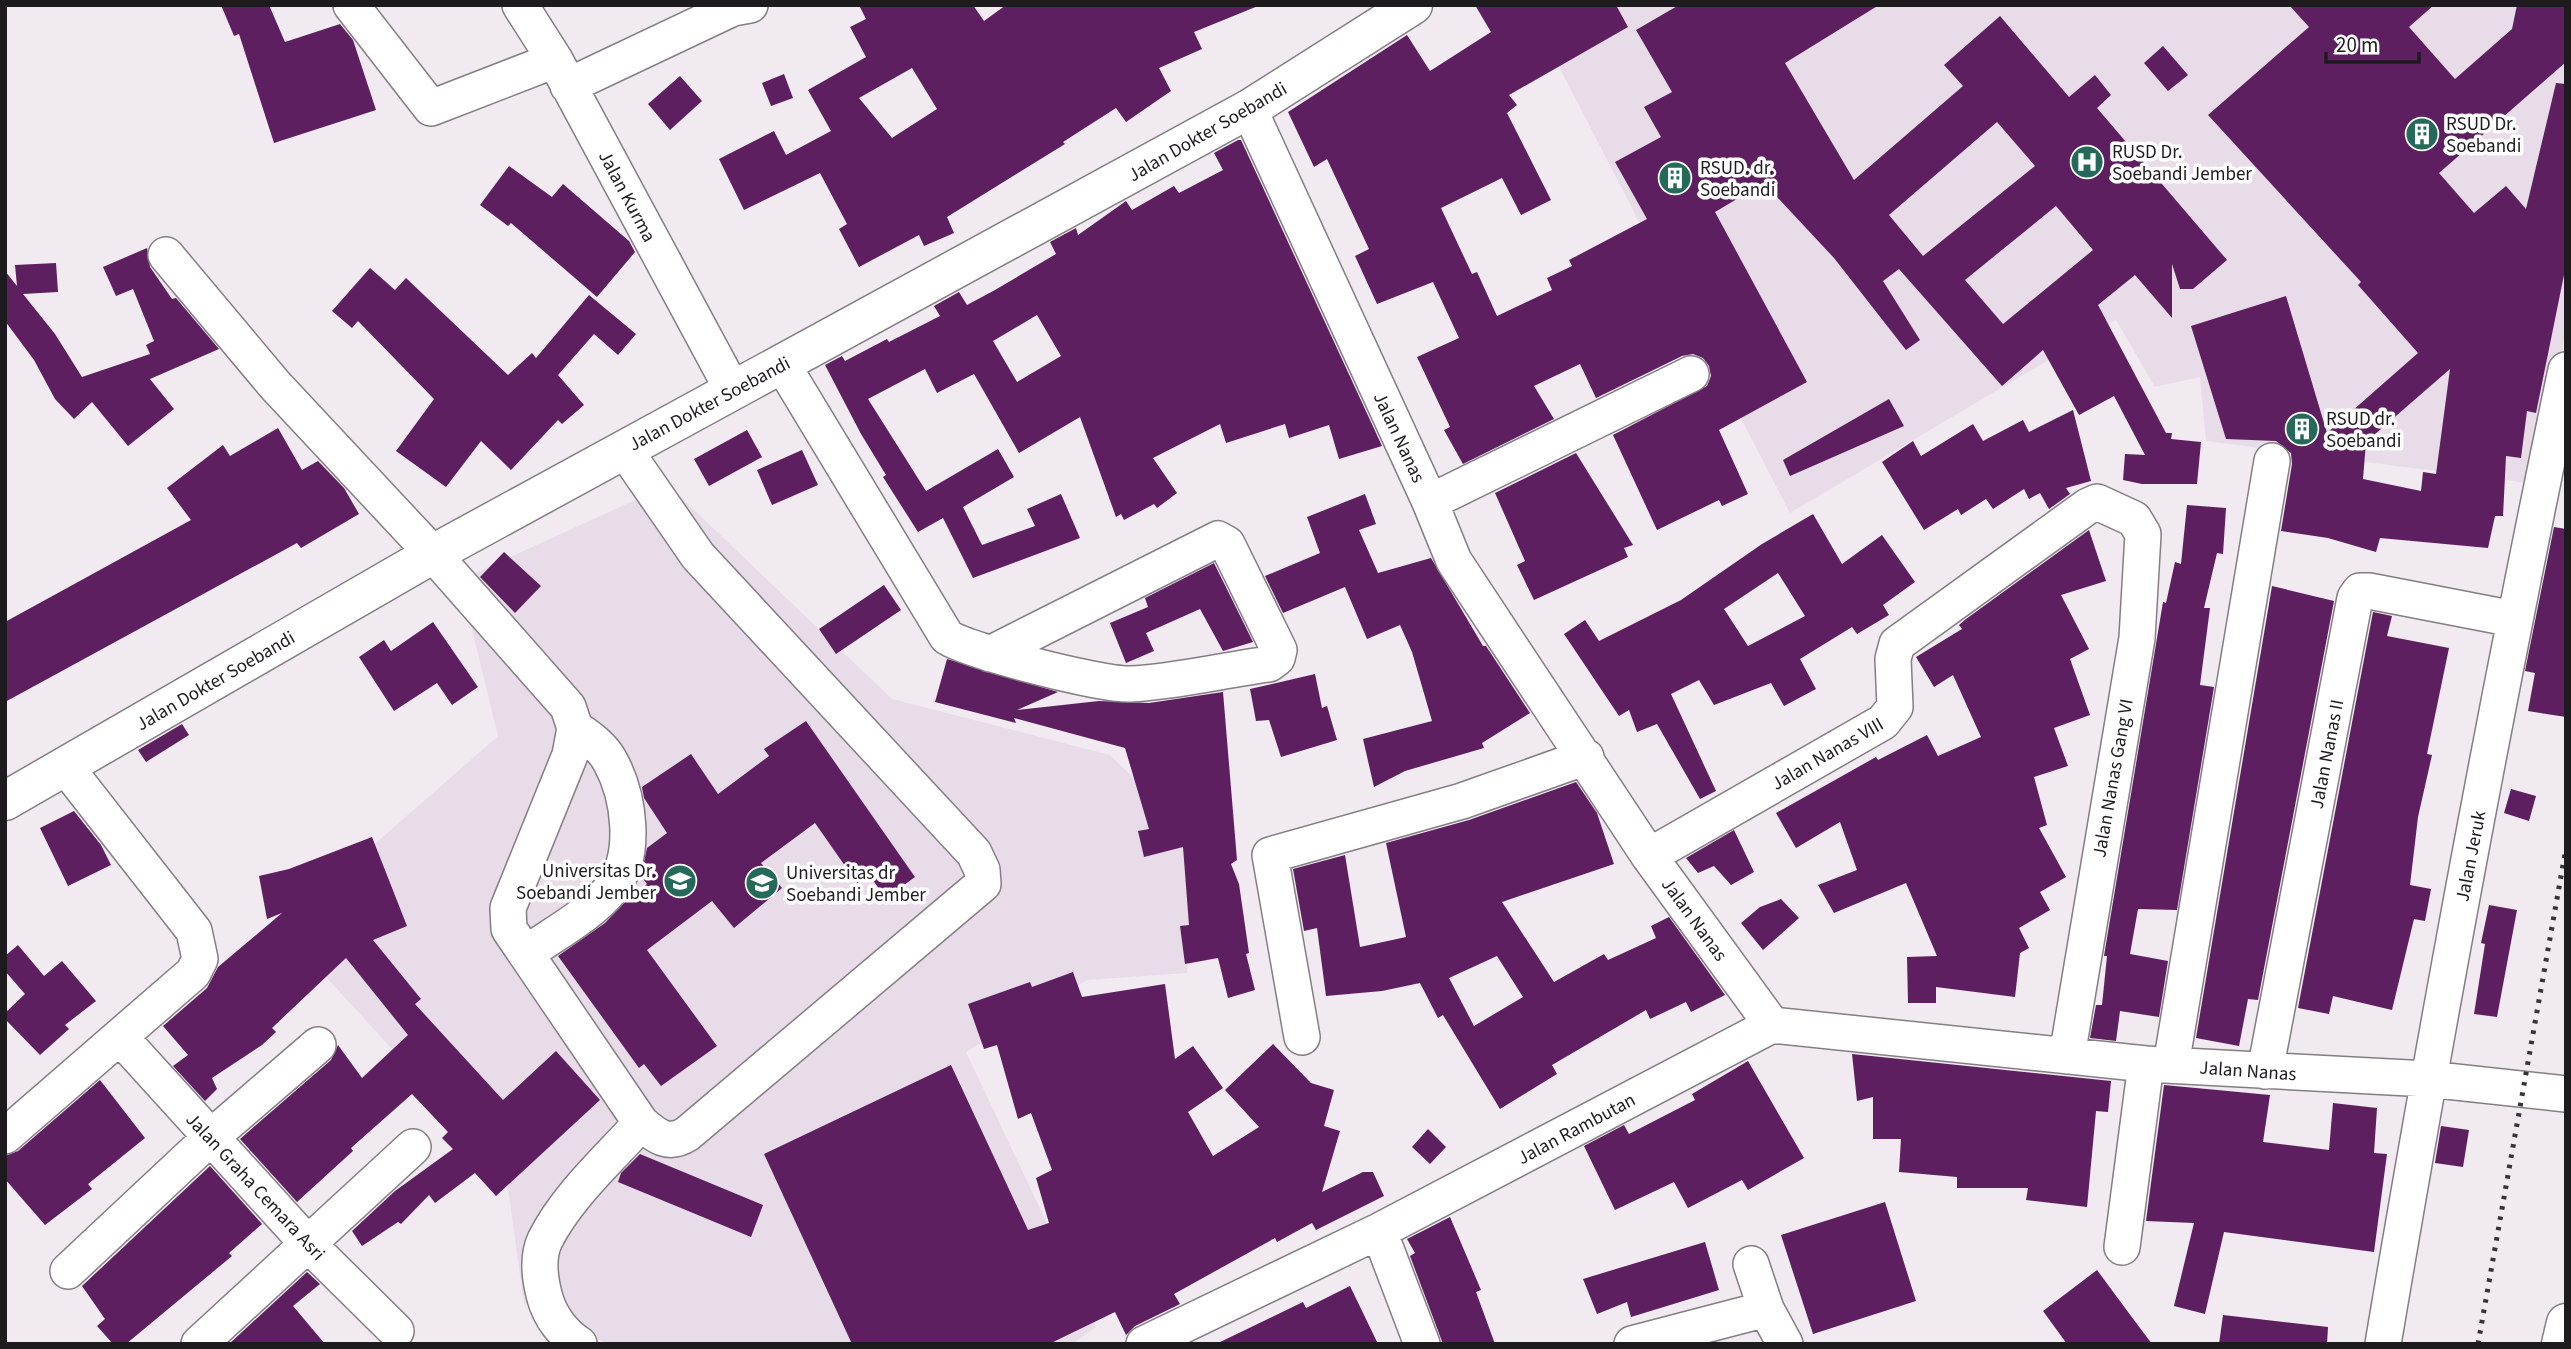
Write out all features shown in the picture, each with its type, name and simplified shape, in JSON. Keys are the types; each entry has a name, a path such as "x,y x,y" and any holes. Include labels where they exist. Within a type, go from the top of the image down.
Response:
{"main road":[{"name":"Jalan Dokter Soebandi","path":"5,801 433,554 1249,109 1413,5"},
{"path":"2561,1344 2566,1323"}],"street":[{"path":"351,5 431,108 561,73 733,8 750,5"},
{"name":"Jalan Kurma","path":"520,5 561,73 732,389"},
{"name":"Jalan Nanas","path":"1249,109 1430,502 1454,561 1649,856 1772,1025 2159,1064 2428,1079 2566,1094"},
{"path":"166,255 275,385 433,554 568,707 575,728 570,755 508,908 509,929 641,1124 666,1140 687,1134 983,884 982,870 974,853 698,556 624,449"},
{"path":"782,364 947,637 990,654 1129,684 1269,664 1277,658 1279,650 1227,544 1218,539 990,654"},
{"name":"Jalan Jeruk","path":"2383,1344 2428,1079 2514,619 2566,370"},
{"path":"1430,502 1691,374"},
{"path":"2122,1247 2273,461"},
{"name":"Jalan Nanas VIII","path":"1649,856 1883,722 1895,707 1893,659 1897,644 2088,506 2097,502 2119,511"},
{"name":"Jalan Nanas Gang VI","path":"2067,1056 2137,638 2143,534 2142,527 2134,519 2119,511"},
{"name":"Jalan Nanas II","path":"2265,1071 2355,598 2360,591 2369,591 2514,619"},
{"path":"526,954 604,897 618,878 622,867 628,829 621,788 603,750 575,728"},
{"path":"1302,1037 1270,855 1450,805 1586,757"},
{"path":"5,1136 193,973 200,959 199,943 194,931 65,766"},
{"name":"Jalan Rambutan","path":"1144,1344 1379,1231 1772,1025"},
{"name":"Jalan Graha Cemara Asri","path":"120,1037 308,1244 396,1331"},
{"path":"68,1271 210,1138 318,1045"},
{"path":"579,1344 567,1336 547,1307 540,1277 544,1241 575,1197 641,1124"},
{"path":"199,1344 413,1147"},
{"path":"1379,1231 1419,1343"},
{"path":"1751,1265 1766,1309 1785,1344"},
{"path":"1632,1344 1766,1309"}],"shaded area":[{"name":"RUSD Dr. Soebandi Jember","path":"1527,5 2566,5 2566,329 2535,484 2206,441 2200,377 2155,387 2116,320 1790,513"},
{"name":"Universitas dr Soebandi Jember","path":"668,485 892,699 1110,755 1197,839 1187,973 1087,980 966,1052 1096,1327 1072,1344 608,1344 524,1304 506,1173 280,927 498,736 460,580"}],"building":[{"path":"221,5 269,5 285,42 340,24 353,40 376,110 274,143 239,34 234,36"},
{"path":"859,5 973,5 984,21 1006,5 1258,6 1194,32 1202,49 1159,68 1171,91 1126,122 1116,108 1063,142 1065,144 947,217 954,233 924,246 919,235 859,267 839,229 847,224 820,173 744,210 719,159 774,131 786,155 831,131 808,90 866,57 850,27 866,19","holes":["912,68 937,109 892,138 859,98"]},
{"path":"1475,5 1616,5 1628,27 1509,95 1517,105 1507,113 1551,200 1521,215 1502,178 1441,208 1472,274 1477,272 1497,316 1552,290 1547,278 1572,266 1569,260 1647,219 1615,162 1661,137 1644,107 1672,92 1636,30 1679,5 1879,5 1785,63 1854,180 1963,86 1944,65 2000,16 2069,97 2095,75 2111,95 2097,108 2227,260 2193,289 2180,289 2172,264 2172,318 2135,275 2098,305 2166,433 2172,433 2171,439 2201,442 2197,484 2142,484 2123,480 2125,454 2145,455 2114,396 2079,415 2043,350 2002,386 1899,269 1883,281 1920,340 1906,350 1834,258 1764,183 1715,212 1807,382 1719,430 1748,494 1722,506 1719,500 1657,530 1613,435 1707,386 1711,376 1709,366 1703,358 1693,354 1682,356 1596,398 1580,364 1534,386 1554,419 1463,464 1444,430 1450,427 1417,357 1459,338 1433,282 1377,304 1355,256 1369,249 1327,159 1314,167 1288,112 1407,35 1430,71 1491,32","holes":["1997,122 2035,166 1923,256 1889,215","2056,206 2093,250 2003,324 1965,280"]},
{"path":"2289,5 2434,5 2409,27 2455,79 2512,29 2517,5 2566,5 2566,62 2439,173 2474,213 2506,186 2526,209 2556,83 2566,84 2566,265 2536,413 2527,411 2521,458 2506,456 2503,516 2495,516 2488,548 2380,538 2376,552 2328,538 2281,531 2292,464 2291,453 2276,441 2226,439 2191,326 2286,296 2327,433 2418,353 2358,285 2361,282 2208,115 2309,27","holes":["2450,369 2436,474 2423,472 2421,491 2363,479 2366,442"]},
{"path":"2163,46 2188,75 2168,91 2144,63"},
{"path":"784,74 793,98 771,106 762,83"},
{"path":"680,76 702,101 670,130 648,104"},
{"path":"1241,140 1382,446 1339,459 1329,425 1289,438 1285,424 1226,443 1220,424 1153,458 1177,493 1157,508 1154,504 1124,520 1121,514 1116,517 1080,417 1019,453 974,374 937,393 925,369 868,399 926,491 998,449 1014,477 963,507 982,545 1035,526 1027,509 1061,494 1080,538 973,578 943,518 918,532 883,477 886,475 825,365 842,356 845,361 940,316 934,306 959,292 967,305 995,290 1056,254 1050,242 1076,228 1078,235 1126,201 1132,210 1174,186 1179,193 1223,170 1214,153","holes":["1037,315 1061,356 1017,382 993,341"]},
{"path":"509,166 552,197 563,184 629,241 635,252 597,297 511,223 508,226 480,205"},
{"path":"147,248 150,267 172,299 176,298 219,349 150,379 174,409 128,446 92,402 74,419 55,399 34,360 5,321 5,271 17,286 15,265 56,263 58,292 23,294 55,334 82,377 150,354 146,345 154,341 133,289 116,296 103,267"},
{"path":"370,268 395,290 406,278 508,375 532,353 536,358 589,295 636,334 618,355 594,334 558,375 584,405 562,424 558,420 511,470 481,441 446,487 396,451 434,399 358,321 352,328 332,311"},
{"path":"1889,399 1904,426 1790,476 1783,460"},
{"path":"2073,410 2091,481 2066,488 2070,494 2049,509 2040,493 2029,499 2024,489 1993,509 1986,499 1961,515 1958,509 1924,530 1882,462 1913,441 1921,456 1973,424 1983,441 2023,420 2029,432"},
{"path":"278,428 302,470 318,461 344,488 359,514 301,548 297,543 5,702 5,622 191,520 167,488 223,445 230,456"},
{"path":"747,430 762,457 709,486 694,459"},
{"path":"802,450 818,485 772,505 757,470"},
{"path":"1576,453 1633,545 1624,548 1628,557 1534,600 1517,565 1525,561 1495,493"},
{"path":"1365,494 1376,524 1359,530 1378,573 1431,558 1483,646 1486,646 1530,713 1482,743 1484,748 1405,771 1374,787 1363,739 1432,721 1412,652 1400,625 1367,639 1345,587 1283,613 1265,576 1320,553 1307,517"},
{"path":"2187,505 2226,508 2223,554 2217,553 2204,608 2210,608 2200,685 2214,687 2177,910 2138,909 2130,954 2168,961 2159,1017 2120,1011 2116,1041 2090,1038 2096,1005 2102,1005 2107,956 2104,956 2163,602 2166,603 2175,562 2181,564"},
{"path":"1813,514 1842,564 1882,535 1915,582 1883,605 1889,615 1857,634 1852,627 1800,659 1816,689 1784,706 1771,683 1714,705 1699,680 1671,694 1716,791 1700,799 1657,724 1637,732 1629,710 1619,716 1564,634 1585,620 1599,641 1681,600 1762,544","holes":["1778,573 1805,616 1748,646 1724,609"]},
{"path":"2554,527 2566,529 2566,717 2528,711 2535,673 2525,671"},
{"path":"2089,530 2106,581 2061,595 2089,649 2070,659 2090,715 2054,728 2068,766 2034,777 2047,825 2039,828 2066,877 2040,892 2050,910 2019,928 2029,948 2020,953 2015,997 1936,987 1936,1003 1908,1003 1907,957 1937,956 1906,883 1834,913 1818,885 1857,870 1840,822 1796,848 1776,813 1876,757 1878,760 1927,735 1938,756 1981,737 1953,675 1934,687 1916,657 1962,629 1959,625 1966,619"},
{"path":"504,552 541,586 515,613 480,577"},
{"path":"1214,563 1253,642 1223,651 1200,609 1146,633 1154,651 1126,663 1110,623 1148,607 1145,598"},
{"path":"884,585 901,610 836,654 819,629"},
{"path":"2272,586 2334,601 2258,1000 2248,999 2239,1046 2196,1038"},
{"path":"2373,612 2392,616 2387,636 2449,648 2427,754 2432,755 2418,817 2410,885 2431,889 2425,921 2414,919 2392,1010 2333,996 2329,1014 2298,1008"},
{"path":"433,622 478,687 452,705 437,683 394,711 359,657 384,640 391,651"},
{"path":"947,659 1058,692 1017,710 1099,701 1149,703 1223,692 1237,860 1231,864 1239,884 1249,953 1246,954 1255,990 1228,998 1218,958 1185,964 1180,926 1189,925 1183,847 1144,857 1138,831 1149,829 1125,748 1014,718 1016,723 935,702"},
{"path":"1315,674 1322,708 1327,706 1337,740 1281,757 1269,720 1256,721 1250,689"},
{"path":"806,721 915,877 886,898 869,875 857,883 815,823 761,863 782,888 734,928 712,901 647,950 717,1046 661,1086 644,1064 639,1068 558,956 605,923 647,884 641,876 647,848 667,833 644,798 642,787 691,754 718,794 769,756 764,749"},
{"path":"182,724 189,735 146,762 138,750"},
{"path":"1576,782 1597,813 1614,864 1502,902 1554,982 1604,954 1608,960 1656,938 1651,926 1669,917 1725,995 1691,1012 1686,1002 1650,1019 1646,1010 1552,1065 1557,1074 1500,1109 1443,1015 1438,1018 1420,983 1382,991 1326,996 1317,928 1304,931 1293,869 1345,855 1360,947 1406,937 1386,843 1469,820","holes":["1497,956 1523,997 1474,1026 1449,978"]},
{"path":"2511,789 2536,796 2529,821 2504,813"},
{"path":"74,811 101,845 111,865 68,886 40,828"},
{"path":"1734,830 1754,872 1731,885 1714,866 1698,873 1686,858"},
{"path":"372,837 407,926 373,940 421,999 415,1004 503,1100 556,1051 600,1100 496,1196 475,1173 435,1203 429,1195 401,1224 398,1222 362,1246 352,1231 395,1191 453,1149 442,1138 448,1132 412,1094 351,1148 353,1151 297,1202 240,1139 331,1060 338,1045 362,1078 408,1035 346,958 272,1028 276,1032 262,1045 212,1078 217,1089 205,1101 173,1066 188,1055 163,1026 207,988 218,967 282,913 267,919 259,876 289,869"},
{"path":"1781,899 1799,918 1763,950 1741,923 1760,907"},
{"path":"2489,905 2517,910 2497,1017 2474,1014 2485,944 2481,943"},
{"path":"18,945 44,976 62,961 96,1001 65,1025 69,1029 40,1055 5,1019 5,1013 25,994 5,971 5,956"},
{"path":"1073,972 1082,997 1165,984 1175,1059 1193,1046 1223,1088 1188,1112 1213,1156 1259,1127 1225,1090 1273,1044 1311,1083 1334,1090 1324,1126 1340,1131 1322,1192 1363,1172 1373,1172 1384,1196 1316,1230 1312,1223 1277,1242 1275,1238 1174,1294 1180,1304 1135,1326 1126,1335 1115,1312 1049,1344 852,1344 764,1154 951,1065 1028,1230 1049,1223 1036,1178 1052,1170 1031,1113 1018,1119 997,1045 984,1049 968,1004 1030,982 1032,987"},
{"path":"1852,1054 2111,1081 2108,1112 2096,1111 2087,1207 2026,1200 2028,1188 1957,1188 1957,1177 1899,1172 1901,1139 1873,1139 1873,1097 1857,1101"},
{"path":"1748,1061 1804,1158 1748,1190 1742,1180 1688,1208 1674,1182 1615,1210 1584,1146 1624,1125 1629,1134 1695,1100 1692,1094"},
{"path":"100,1080 145,1138 88,1184 92,1189 45,1225 5,1179 5,1156 18,1151"},
{"path":"2164,1085 2270,1095 2263,1142 2329,1150 2333,1103 2377,1108 2374,1153 2387,1154 2374,1252 2224,1232 2205,1314 2174,1306 2194,1223 2146,1221"},
{"path":"2441,1126 2469,1130 2463,1167 2435,1163"},
{"path":"1428,1129 1446,1147 1430,1164 1412,1147"},
{"path":"640,1154 763,1205 751,1237 618,1182 621,1173"},
{"path":"210,1166 262,1224 229,1253 232,1256 126,1344 113,1344 97,1326 105,1319 82,1286"},
{"path":"1885,1202 1916,1301 1813,1334 1781,1235"},
{"path":"1450,1217 1481,1290 1476,1292 1495,1344 1443,1344 1410,1256 1415,1253 1407,1239"},
{"path":"1705,1242 1719,1290 1631,1317 1627,1302 1597,1314 1583,1279"},
{"path":"2097,1270 2152,1344 2067,1344 2043,1311"},
{"path":"307,1272 320,1284 293,1306 325,1344 229,1344"},
{"path":"1350,1286 1378,1344 1216,1344 1303,1302 1306,1308"},
{"path":"2223,1315 2328,1327 2327,1344 2219,1344"}],"railway":[{"path":"2478,1344 2566,848"}],"place":[{"name":"RSUD Dr. Soebandi","path":"2422,134"},
{"name":"RUSD Dr. Soebandi Jember","path":"2087,162"},
{"name":"RSUD. dr. Soebandi","path":"1675,178"},
{"name":"RSUD dr. Soebandi","path":"2302,429"},
{"name":"Universitas Dr. Soebandi Jember","path":"680,881"},
{"name":"Universitas dr Soebandi Jember","path":"762,883"}]}
